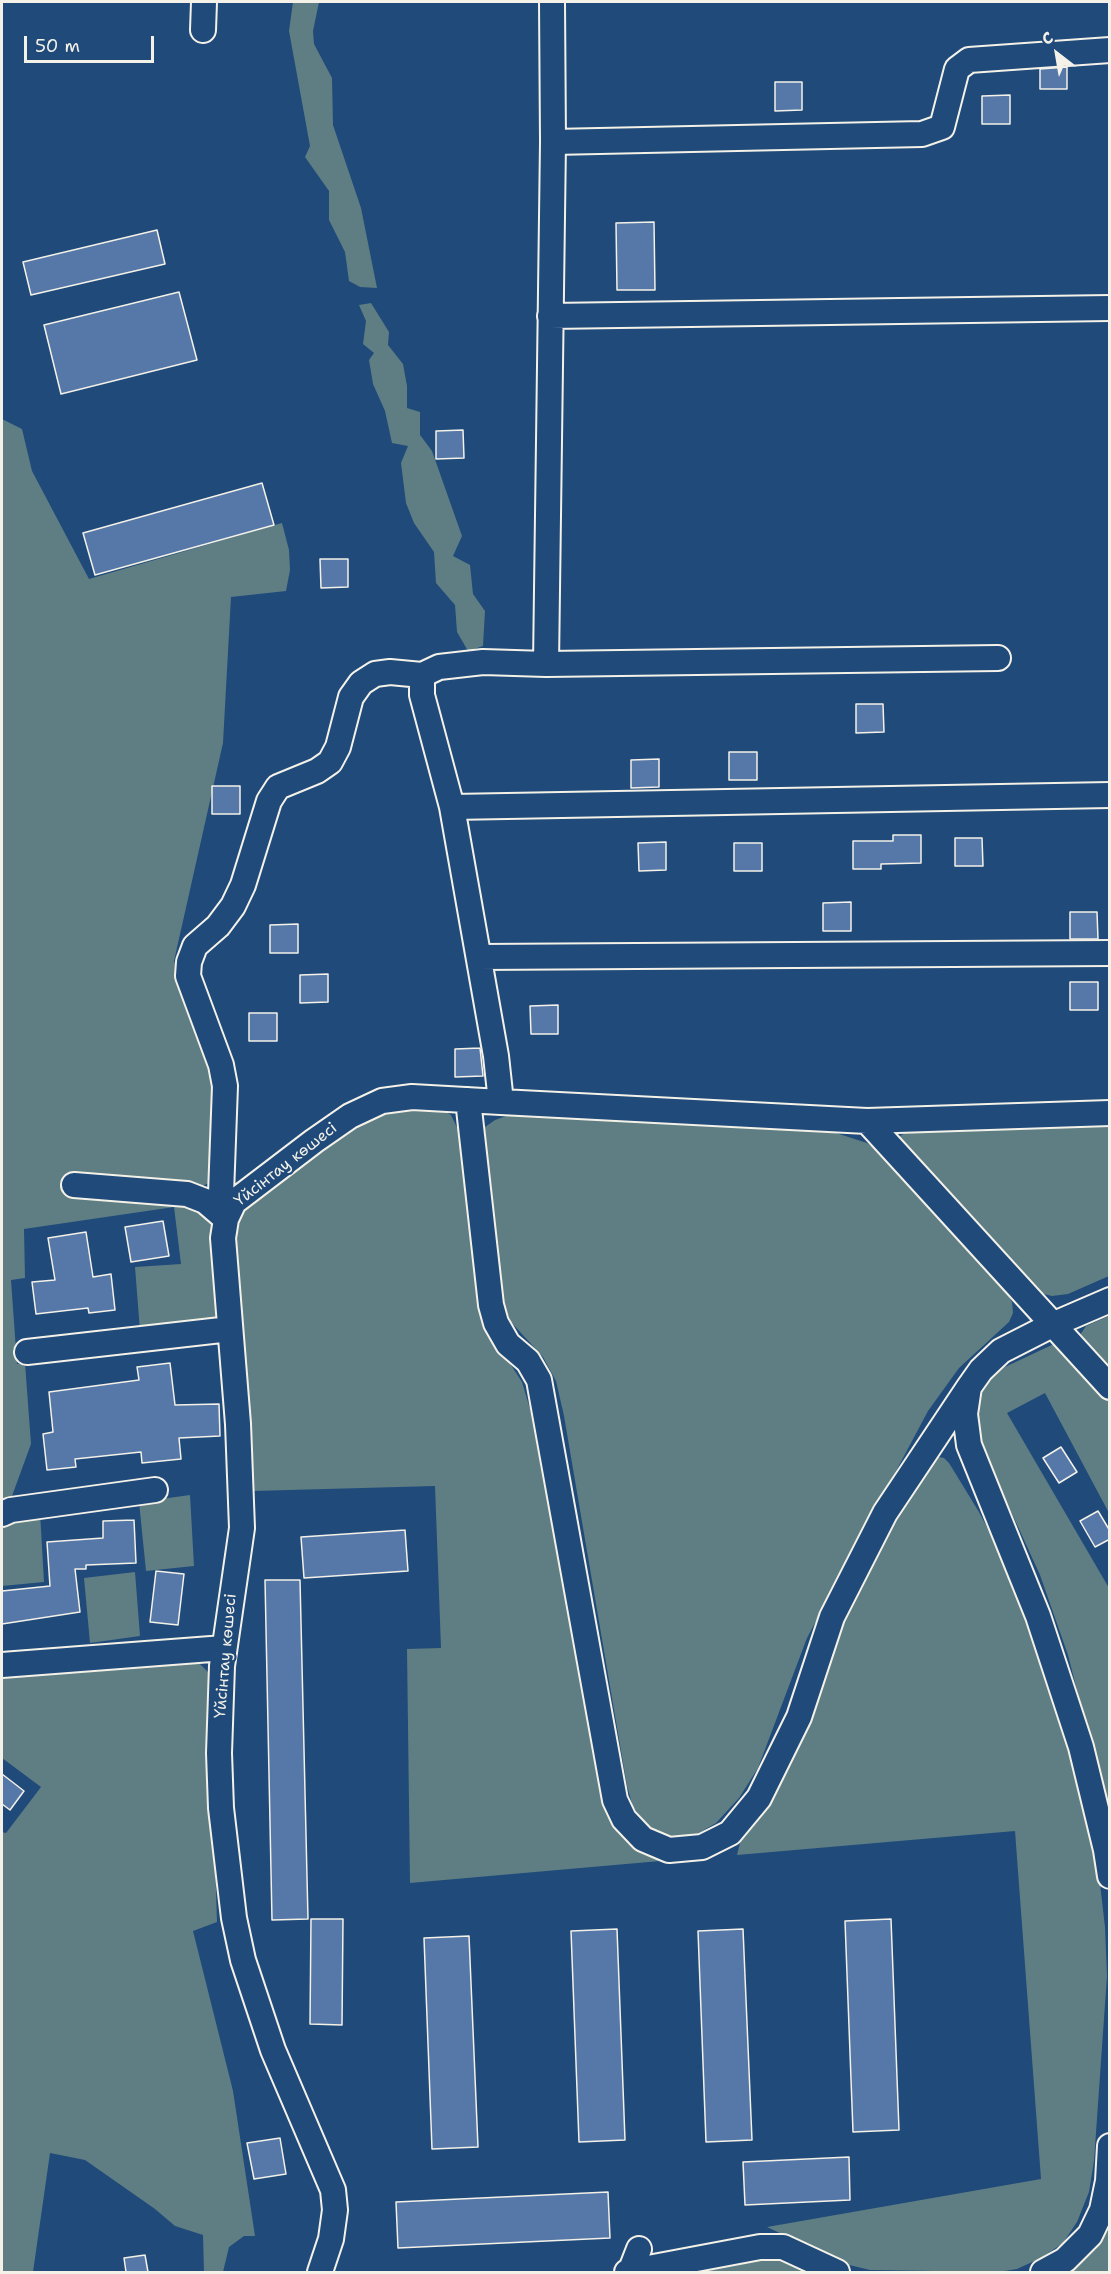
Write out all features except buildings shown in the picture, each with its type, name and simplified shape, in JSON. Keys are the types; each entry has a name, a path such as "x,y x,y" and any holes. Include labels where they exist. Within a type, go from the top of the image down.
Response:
{"street":[{"path":"203,30 204,2"},
{"path":"546,664 553,142 552,2"},
{"path":"553,142 922,134 942,128 957,69 969,60 1110,50"},
{"path":"550,316 1110,308"},
{"path":"226,1219 221,1194 225,1086 221,1065 188,976 189,963 195,946 218,926 233,906 243,885 268,801 278,787 317,771 330,762 338,747 351,697 361,682 375,674 390,672 422,675 439,667 483,662 546,664 998,658"},
{"path":"422,675 422,695 452,807 496,1056 501,1102"},
{"path":"452,807 1110,795"},
{"path":"479,957 1110,953"},
{"name":"Үйсінтау көшесі","path":"320,2272 331,2239 335,2210 333,2190 273,2050 243,1960 234,1918 221,1808 219,1753 224,1648 242,1528 238,1424 223,1238 226,1219 234,1202 306,1146 350,1116 382,1101 412,1097 867,1121 1110,1113"},
{"path":"468,1100 491,1305 496,1323 508,1344 528,1361 539,1380 615,1800 624,1819 643,1839 669,1850 702,1847 730,1833 759,1798 799,1717 832,1617 885,1513 981,1370 1001,1352 1052,1325 1110,1300"},
{"path":"867,1121 1110,1388"},
{"path":"74,1185 187,1194 205,1201 226,1219"},
{"path":"27,1352 230,1329"},
{"path":"969,1387 965,1414 969,1445 1038,1617 1081,1746 1110,1876"},
{"path":"2,1514 11,1510 155,1491"},
{"path":"2,1665 224,1648"},
{"path":"1043,2272 1065,2260 1089,2235 1102,2210 1108,2181 1110,2146"},
{"path":"629,2272 760,2247 783,2247 837,2272"},
{"path":"629,2272 639,2249"}],"green space":[{"path":"293,2 319,2 313,31 314,44 332,78 333,125 361,208 377,288 360,287 349,281 345,252 329,220 329,191 305,157 310,146 289,31"},
{"path":"371,303 389,332 388,345 403,364 407,386 407,408 420,412 420,435 432,451 462,536 453,556 470,565 473,594 485,611 483,646 468,651 457,632 455,605 436,583 434,552 414,523 406,503 401,463 408,446 392,443 385,411 373,384 369,360 374,353 363,344 366,321 359,305"},
{"path":"2,419 22,429 32,471 89,579 282,523 289,550 290,570 286,591 231,597 223,743 174,961 217,1081 214,1173 209,1183 176,1197 209,1215 212,1224 219,1302 217,1314 213,1321 140,1331 135,1267 181,1264 174,1207 24,1229 25,1278 11,1280 17,1364 25,1363 31,1444 12,1496 2,1499"},
{"path":"444,1111 451,1115 462,1138 478,1304 485,1325 522,1382 534,1422 603,1796 610,1819 624,1838 639,1848 683,1859 410,1883 407,1649 441,1648 435,1486 253,1491 233,1241 237,1224 245,1207 260,1192 358,1125 383,1114"},
{"path":"533,1114 833,1132 867,1143 881,1153 1007,1293 1012,1302 1013,1313 1009,1322 959,1368 928,1411 807,1638 758,1768 739,1798 716,1823 697,1834 680,1838 664,1836 647,1825 633,1807 627,1786 564,1416 556,1381 543,1357 511,1322 502,1302 482,1139 485,1127 495,1120 509,1115"},
{"path":"1109,1120 1109,1276 1068,1294 1052,1296 1040,1293 899,1141 900,1136 911,1129"},
{"path":"1109,1316 1109,1378 1078,1338 1086,1326"},
{"path":"1056,1343 1109,1397 1109,1513 1045,1393 1007,1413 1109,1588 1109,1817 1068,1655 1040,1575 978,1439 975,1407 983,1389 1005,1367"},
{"path":"933,1456 944,1458 949,1463 1005,1561 1065,1728 1099,1875 1105,1927 1107,1976 1094,2161 1089,2192 1077,2222 1063,2243 1041,2258 1017,2269 998,2272 870,2270 845,2264 767,2227 1041,2179 1015,1831 737,1855 741,1839 870,1558"},
{"path":"190,1495 194,1566 146,1571 139,1502"},
{"path":"40,1512 44,1582 2,1586 2,1523"},
{"path":"135,1572 140,1636 90,1643 84,1578"},
{"path":"197,1661 209,1673 217,1922 193,1931 233,2091 255,2236 244,2236 229,2247 223,2272 204,2272 203,2235 175,2226 155,2209 85,2160 50,2153 33,2272 2,2272 2,1832 6,1833 41,1787 2,1758 2,1672"},
{"path":"1109,2220 1109,2272 1069,2272 1096,2249"},
{"path":"774,2253 820,2272 674,2272"}]}
